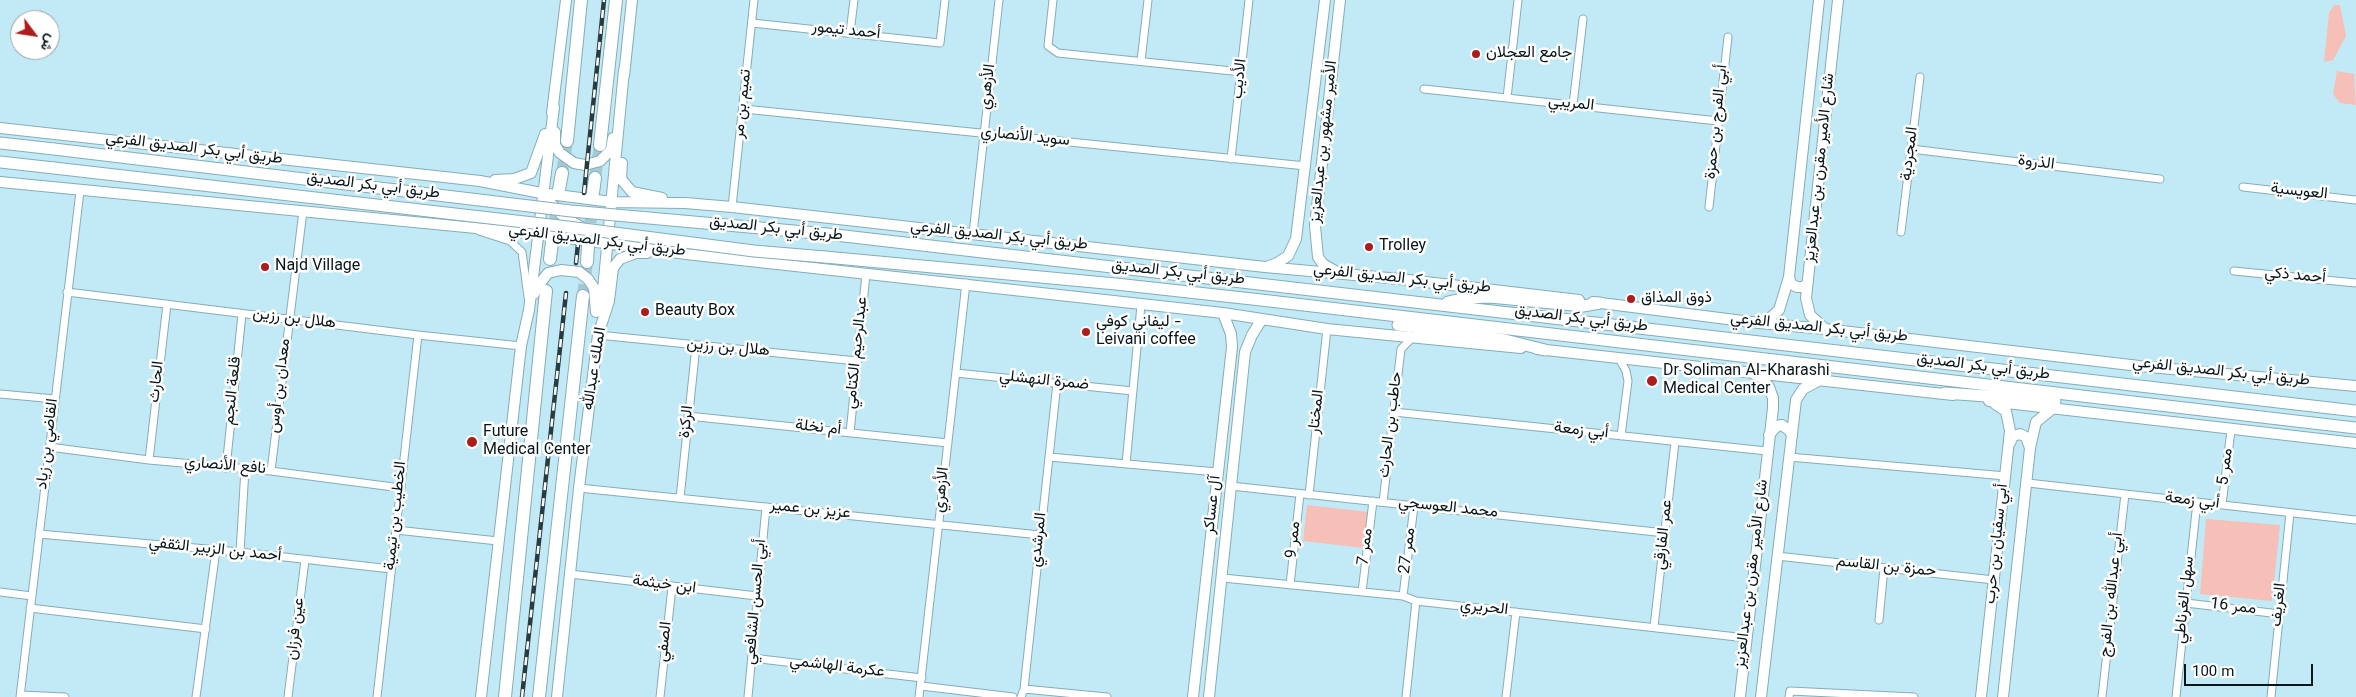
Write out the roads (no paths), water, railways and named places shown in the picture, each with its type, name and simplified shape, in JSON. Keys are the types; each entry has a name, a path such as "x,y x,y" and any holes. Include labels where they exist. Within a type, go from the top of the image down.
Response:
{"highway":[{"path":"566,141 581,0"},
{"path":"600,145 616,0"},
{"path":"559,190 562,174"},
{"path":"593,193 595,178"},
{"path":"550,259 552,242"},
{"path":"587,262 588,246"},
{"path":"505,697 546,291"},
{"name":"الملك عبدالله","path":"539,697 583,296"}],"main road":[{"name":"طريق أبي بكر الصديق","path":"0,143 572,211 827,234 1441,304 2356,412"},
{"name":"طريق أبي بكر الصديق","path":"0,162 568,227 754,252 1116,284 2356,428"},
{"path":"1441,304 1478,297 1588,307 1600,303"},
{"path":"1376,315 1383,321 1392,324 1505,340 1545,350"},
{"path":"1945,393 2212,412"}],"street":[{"path":"481,697 521,346 529,310 566,0"},
{"path":"598,335 632,0"},
{"name":"تميم بن مر","path":"732,207 744,109 754,0"},
{"path":"850,33 854,0"},
{"name":"أحمد تيمور","path":"752,23 940,43 945,0"},
{"name":"الأزهري","path":"973,234 999,0"},
{"path":"1053,0 1048,46 1058,53 1242,72"},
{"path":"1141,61 1148,0"},
{"name":"الأديب","path":"1232,159 1249,0"},
{"name":"الأمير مشهور بن عبدالعزيز","path":"1265,267 1277,263 1288,256 1294,245 1297,232 1326,0"},
{"name":"الأمير مشهور بن عبدالعزيز","path":"1340,0 1315,234 1318,257 1323,264 1340,274"},
{"path":"1507,98 1518,0"},
{"name":"شارع الأمير مقرن بن عبدالعزيز","path":"1760,323 1770,318 1779,310 1789,277 1819,0"},
{"name":"شارع الأمير مقرن بن عبدالعزيز","path":"1825,328 1816,323 1807,307 1808,282 1838,0"},
{"path":"1573,105 1583,19"},
{"name":"أبي الفرج بن حمزة","path":"1709,207 1728,37"},
{"path":"1813,66 1832,68"},
{"path":"554,106 555,145 560,154 574,163 585,166 600,161 610,150 624,70"},
{"path":"624,70 621,179 632,192 685,203"},
{"name":"المجردية","path":"1901,232 1920,77"},
{"name":"المريبي","path":"1424,89 1718,120"},
{"path":"480,181 514,179 531,173 554,106"},
{"name":"سويد الأنصاري","path":"744,109 1306,166"},
{"name":"طريق أبي بكر الصديق الفرعي","path":"0,128 480,181 542,193 612,202 685,203 732,207 1600,303 1760,323 1825,328 2139,366 2356,386"},
{"name":"الذروة","path":"1911,150 2160,179"},
{"name":"طريق أبي بكر الصديق الفرعي","path":"0,182 538,234 686,254 966,283 1223,314 1327,329 1545,350 1945,393 2052,409 2356,443"},
{"name":"العويسية","path":"2243,187 2356,200"},
{"name":"القاضي بن زياد","path":"20,696 80,191"},
{"path":"542,193 580,215 608,242"},
{"path":"542,193 564,217 608,242"},
{"path":"538,234 564,217 580,215 612,202"},
{"name":"معدان بن أوس","path":"271,471 303,211"},
{"path":"467,227 510,242 522,252 529,310"},
{"path":"1297,232 1304,239 1311,238 1315,234"},
{"name":"الملك عبدالله","path":"557,697 579,488 598,335 609,301 613,268 620,259 636,253 686,254"},
{"path":"529,310 538,286 548,273 561,270 579,272 588,279 594,288 598,335"},
{"name":"أحمد ذكي","path":"2234,271 2356,283"},
{"name":"عبدالرحيم الكتامي","path":"850,433 866,274"},
{"path":"1789,277 1791,284 1797,287 1804,286 1808,282"},
{"name":"الأزهري","path":"919,697 966,283"},
{"name":"هلال بن رزين","path":"67,292 521,346"},
{"name":"الحارث","path":"149,460 167,304"},
{"path":"1126,464 1141,305"},
{"name":"قلعة النجم","path":"226,468 242,314"},
{"name":"آل عساكر","path":"1193,697 1232,347 1231,334 1223,314"},
{"name":"آل عساكر","path":"1209,697 1223,578 1245,352 1252,335 1262,320"},
{"name":"المختار","path":"1309,494 1327,329"},
{"name":"حاطب بن الحارث","path":"1383,502 1401,349 1397,340 1390,334"},
{"name":"الخطيب بن تيمية","path":"377,697 418,335"},
{"name":"هلال بن رزين","path":"598,335 857,361"},
{"name":"حاطب بن الحارث","path":"1401,349 1413,337"},
{"path":"1232,347 1238,342 1244,345 1245,352"},
{"name":"الركزة","path":"680,498 696,346"},
{"path":"1619,358 1626,371 1628,381 1621,436"},
{"name":"ضمرة النهشلي","path":"956,373 1133,391"},
{"name":"شارع الأمير مقرن بن عبدالعزيز","path":"1740,697 1773,398 1766,382 1751,373"},
{"name":"شارع الأمير مقرن بن عبدالعزيز","path":"1761,697 1789,457 1799,394 1808,385 1820,380"},
{"name":"المرشدي","path":"1021,697 1024,688 1057,383"},
{"path":"0,394 55,399"},
{"name":"أبي سفيان بن حرب","path":"1981,697 2010,443 2010,422 2006,411 1990,401"},
{"name":"أبي سفيان بن حرب","path":"2003,697 2028,483 2030,448 2036,422 2052,409"},
{"name":"أبي زمعة","path":"1394,412 1767,452"},
{"name":"أم نخلة","path":"688,416 948,443"},
{"path":"1769,434 1777,426 1782,425 1790,431 1792,436"},
{"name":"ممر 5","path":"2222,505 2231,430"},
{"path":"2010,443 2013,436 2020,434 2026,437 2030,448"},
{"name":"عمر الفارقي","path":"1654,627 1675,442"},
{"name":"نافع الأنصاري","path":"49,447 149,460 271,471 400,488"},
{"path":"1049,457 1217,472"},
{"path":"1789,457 2006,476"},
{"path":"240,552 245,469"},
{"name":"أبي زمعة","path":"2028,483 2356,520"},
{"name":"محمد العوسجي","path":"1231,486 1665,533"},
{"name":"عزيز بن عمير","path":"579,488 1040,535"},
{"name":"ممر 9","path":"1290,585 1300,494"},
{"name":"أبي عبدالله بن الفرج","path":"2102,697 2124,494"},
{"name":"ممر 7","path":"1362,592 1373,501"},
{"name":"سهل الغرناطي","path":"2176,697 2197,502"},
{"name":"ممر 27","path":"1403,596 1414,506"},
{"name":"أبي الحسن الشافعي","path":"748,697 766,507"},
{"name":"الغريف","path":"2271,697 2290,513"},
{"path":"1211,528 1227,528"},
{"path":"396,530 498,541"},
{"name":"أحمد بن الزبير الثقفي","path":"39,534 240,552 392,570"},
{"path":"196,697 216,550"},
{"name":"حمزة بن القاسم","path":"1777,556 1994,580"},
{"name":"عين فرزان","path":"288,697 305,560"},
{"path":"1879,620 1884,568"},
{"name":"ابن خيثمة","path":"570,574 757,596"},
{"name":"الحريري","path":"1223,578 1403,596 1416,601 1746,638"},
{"name":"الصفي","path":"660,697 672,587"},
{"path":"0,592 32,596"},
{"path":"1406,697 1416,601"},
{"name":"ممر 16","path":"2186,603 2280,614"},
{"path":"30,608 206,629"},
{"path":"1506,697 1516,612"},
{"name":"عكرمة الهاشمي","path":"752,658 922,678"},
{"path":"921,686 1013,697"},
{"path":"1024,688 1107,697"},
{"path":"1789,697 1790,691 1914,697"},
{"path":"20,696 65,697"}],"tunnel":[{"path":"562,173 567,141"},
{"path":"595,178 600,145"},
{"path":"553,237 559,190"},
{"path":"589,241 593,193"},
{"path":"583,296 587,262"}],"railway":[{"path":"584,193 604,0"},
{"path":"576,263 578,244"},
{"path":"522,697 566,293"}],"place":[{"name":"جامع العجلان","path":"1476,54"},
{"name":"Trolley","path":"1369,247"},
{"name":"Najd Village","path":"265,267"},
{"name":"ذوق المذاق","path":"1631,299"},
{"name":"Beauty Box","path":"645,312"},
{"name":"ليفاني كوفي - Leivani coffee","path":"1086,332"},
{"name":"Dr Soliman Al-Kharashi Medical Center","path":"1652,381"},
{"name":"Future Medical Center","path":"472,442"}]}
